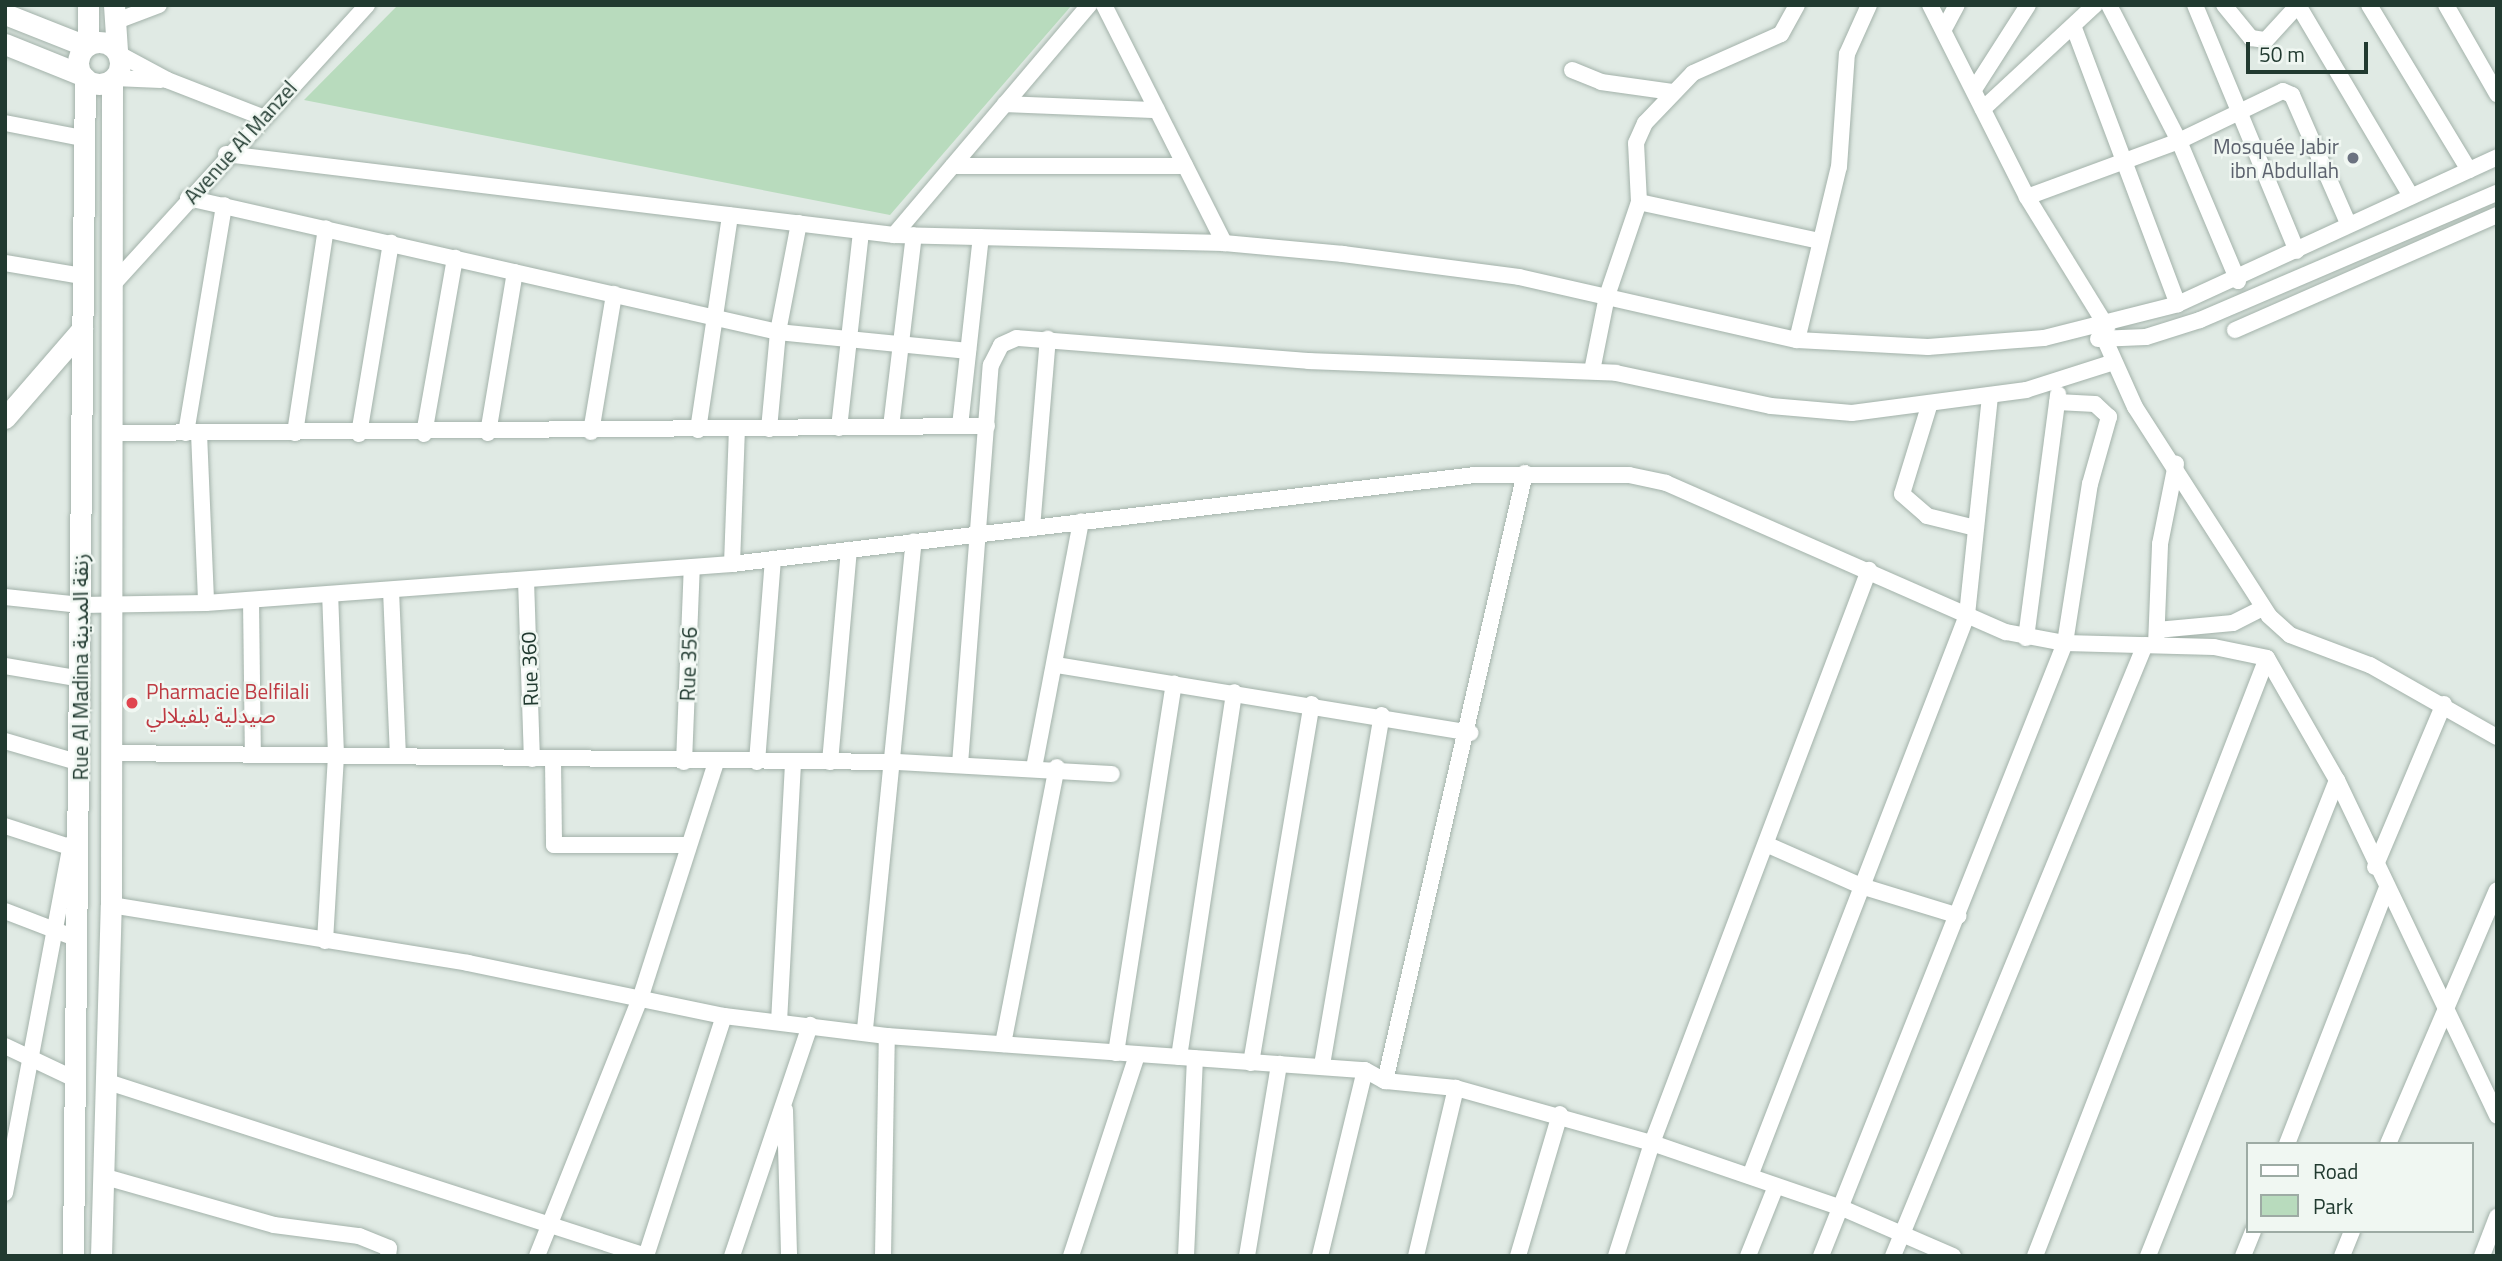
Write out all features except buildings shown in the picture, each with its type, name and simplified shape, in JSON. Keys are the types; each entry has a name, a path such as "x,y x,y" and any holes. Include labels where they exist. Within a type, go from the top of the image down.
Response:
{"main road":[{"path":"83,77 78,63 87,46 88,5"},
{"path":"5,14 87,46 100,41 118,52"},
{"path":"5,44 83,77 113,79 118,52 114,14"},
{"name":"Rue Al Madina زنقة المدينة","path":"73,1256 78,939 75,848 80,806 83,77"},
{"name":"Rue Al Madina زنقة المدينة","path":"101,1256 111,905 111,606 116,281 113,79"},
{"path":"5,418 82,330"}],"street":[{"path":"114,14 159,5"},
{"name":"Avenue Al Manzel","path":"116,281 226,154 367,5"},
{"path":"894,235 1090,5"},
{"path":"1104,5 1224,243"},
{"path":"1592,371 1607,296 1639,202 1636,143 1672,92 1709,65 1781,34 1797,5"},
{"path":"1797,340 1839,167 1847,54 1869,5"},
{"path":"1930,5 1975,88 2027,197 2106,333 2114,362 2135,407 2176,464 2262,608 2290,635 2370,665 2444,704 2497,737"},
{"path":"1944,29 1957,5"},
{"path":"1975,88 2028,5"},
{"path":"1983,109 2074,28 2095,5"},
{"path":"2109,5 2179,141 2238,281"},
{"path":"2195,5 2236,110 2297,251"},
{"path":"2224,5 2251,37 2266,40 2298,5 2411,196"},
{"path":"2369,5 2469,170"},
{"path":"2445,5 2497,94"},
{"path":"2074,28 2120,164 2178,304"},
{"path":"118,52 167,80 262,117"},
{"path":"1572,70 1601,82 1672,92"},
{"path":"113,79 167,80"},
{"path":"2027,197 2179,141 2236,110 2283,91 2292,95 2347,223"},
{"path":"1005,104 1157,110"},
{"path":"5,123 82,138"},
{"path":"226,154 894,235 1224,243 1519,277 1797,340 1928,347 2082,331 2106,333 2189,324 2497,193"},
{"path":"2106,333 2238,281 2347,223 2497,157"},
{"path":"953,166 1185,166"},
{"path":"188,198 778,332 968,351"},
{"path":"1639,202 1820,241"},
{"path":"206,603 192,433 224,205"},
{"path":"698,430 730,215"},
{"path":"2235,330 2497,215"},
{"path":"769,429 778,332 799,223"},
{"path":"295,433 326,228"},
{"path":"839,428 861,231"},
{"path":"891,427 914,235"},
{"path":"960,426 981,237"},
{"path":"359,434 391,243"},
{"path":"424,434 455,258"},
{"path":"5,263 82,276"},
{"path":"488,433 515,272"},
{"path":"592,432 614,294"},
{"path":"960,764 977,534 995,353 1017,338 1309,361 1592,371 1771,406 1852,413 1990,395 2060,380 2114,362"},
{"path":"1032,528 1048,339"},
{"path":"2026,638 2060,380"},
{"path":"1750,1176 1967,615 1990,395"},
{"path":"2057,402 2095,404 2109,417"},
{"path":"1930,403 1902,494 1927,516 1976,528"},
{"path":"2109,417 2135,407"},
{"path":"1821,1256 1959,916 2065,643 2090,484 2109,417"},
{"path":"114,433 424,434 987,426"},
{"path":"732,564 737,430"},
{"path":"1894,1256 2153,640 2160,544 2176,464"},
{"path":"5,597 111,606 206,603 732,564 1081,521 1525,473 1667,483 1789,541 1869,570 1967,615 2026,638 2065,643 2153,640 2233,623 2262,608"},
{"path":"1385,1081 1470,733 1525,473"},
{"path":"1034,768 1056,665 1081,521"},
{"path":"865,1030 897,762 914,541"},
{"path":"830,762 849,550"},
{"path":"757,762 773,559"},
{"name":"Rue 356","path":"684,762 692,567"},
{"path":"1616,1256 1652,1143 1768,845 1869,570"},
{"name":"Rue 360","path":"526,580 531,759"},
{"path":"391,590 398,755"},
{"path":"325,942 336,755 330,595"},
{"path":"251,600 253,754"},
{"path":"2153,640 2267,658"},
{"path":"2267,658 2337,780 2375,867 2497,1116"},
{"path":"2035,1256 2267,658"},
{"path":"1056,665 1382,715 1470,733"},
{"path":"5,666 81,679"},
{"path":"1116,1054 1174,684"},
{"path":"1186,1256 1187,1058 1234,692"},
{"path":"1251,1063 1312,704"},
{"path":"2375,867 2444,704"},
{"path":"1322,1065 1382,715"},
{"path":"5,741 80,763"},
{"path":"112,753 398,755 684,762 897,762 1057,767 1112,774"},
{"path":"553,760 554,845 687,845"},
{"path":"537,1256 641,996 687,845 716,762"},
{"path":"779,1021 793,762"},
{"path":"1003,1044 1057,767"},
{"path":"2148,1256 2337,780"},
{"path":"5,826 75,848 53,929 9,1147 5,1193"},
{"path":"1768,845 1861,886 1959,916"},
{"path":"2288,1142 2386,890"},
{"path":"2389,1142 2497,890"},
{"path":"111,905 641,996 724,1016 865,1030 887,1036 1365,1070 1385,1081 1456,1088 1560,1114 1652,1143 1842,1208 1953,1256"},
{"path":"5,911 78,939"},
{"path":"105,1081 549,1222 646,1256 724,1016"},
{"path":"732,1256 810,1025"},
{"path":"883,1256 887,1036"},
{"path":"5,1046 77,1080"},
{"path":"1072,1256 1137,1055"},
{"path":"1247,1256 1279,1064"},
{"path":"1320,1256 1365,1070"},
{"path":"1416,1256 1456,1088"},
{"path":"785,1101 789,1256"},
{"path":"1518,1256 1560,1114"},
{"path":"102,1177 274,1225 359,1236 389,1248 388,1256"},
{"path":"1748,1256 1776,1186"},
{"path":"2482,1256 2497,1217"},
{"path":"2243,1256 2252,1233"},
{"path":"2342,1256 2352,1233"}],"green space":[{"path":"398,5 1072,5 890,215 304,100"}],"place":[{"name":"Mosquée Jabir ibn Abdullah","path":"2353,158"},
{"name":"Pharmacie Belfilali صيدلية بلفيلالي","path":"132,703"}]}
